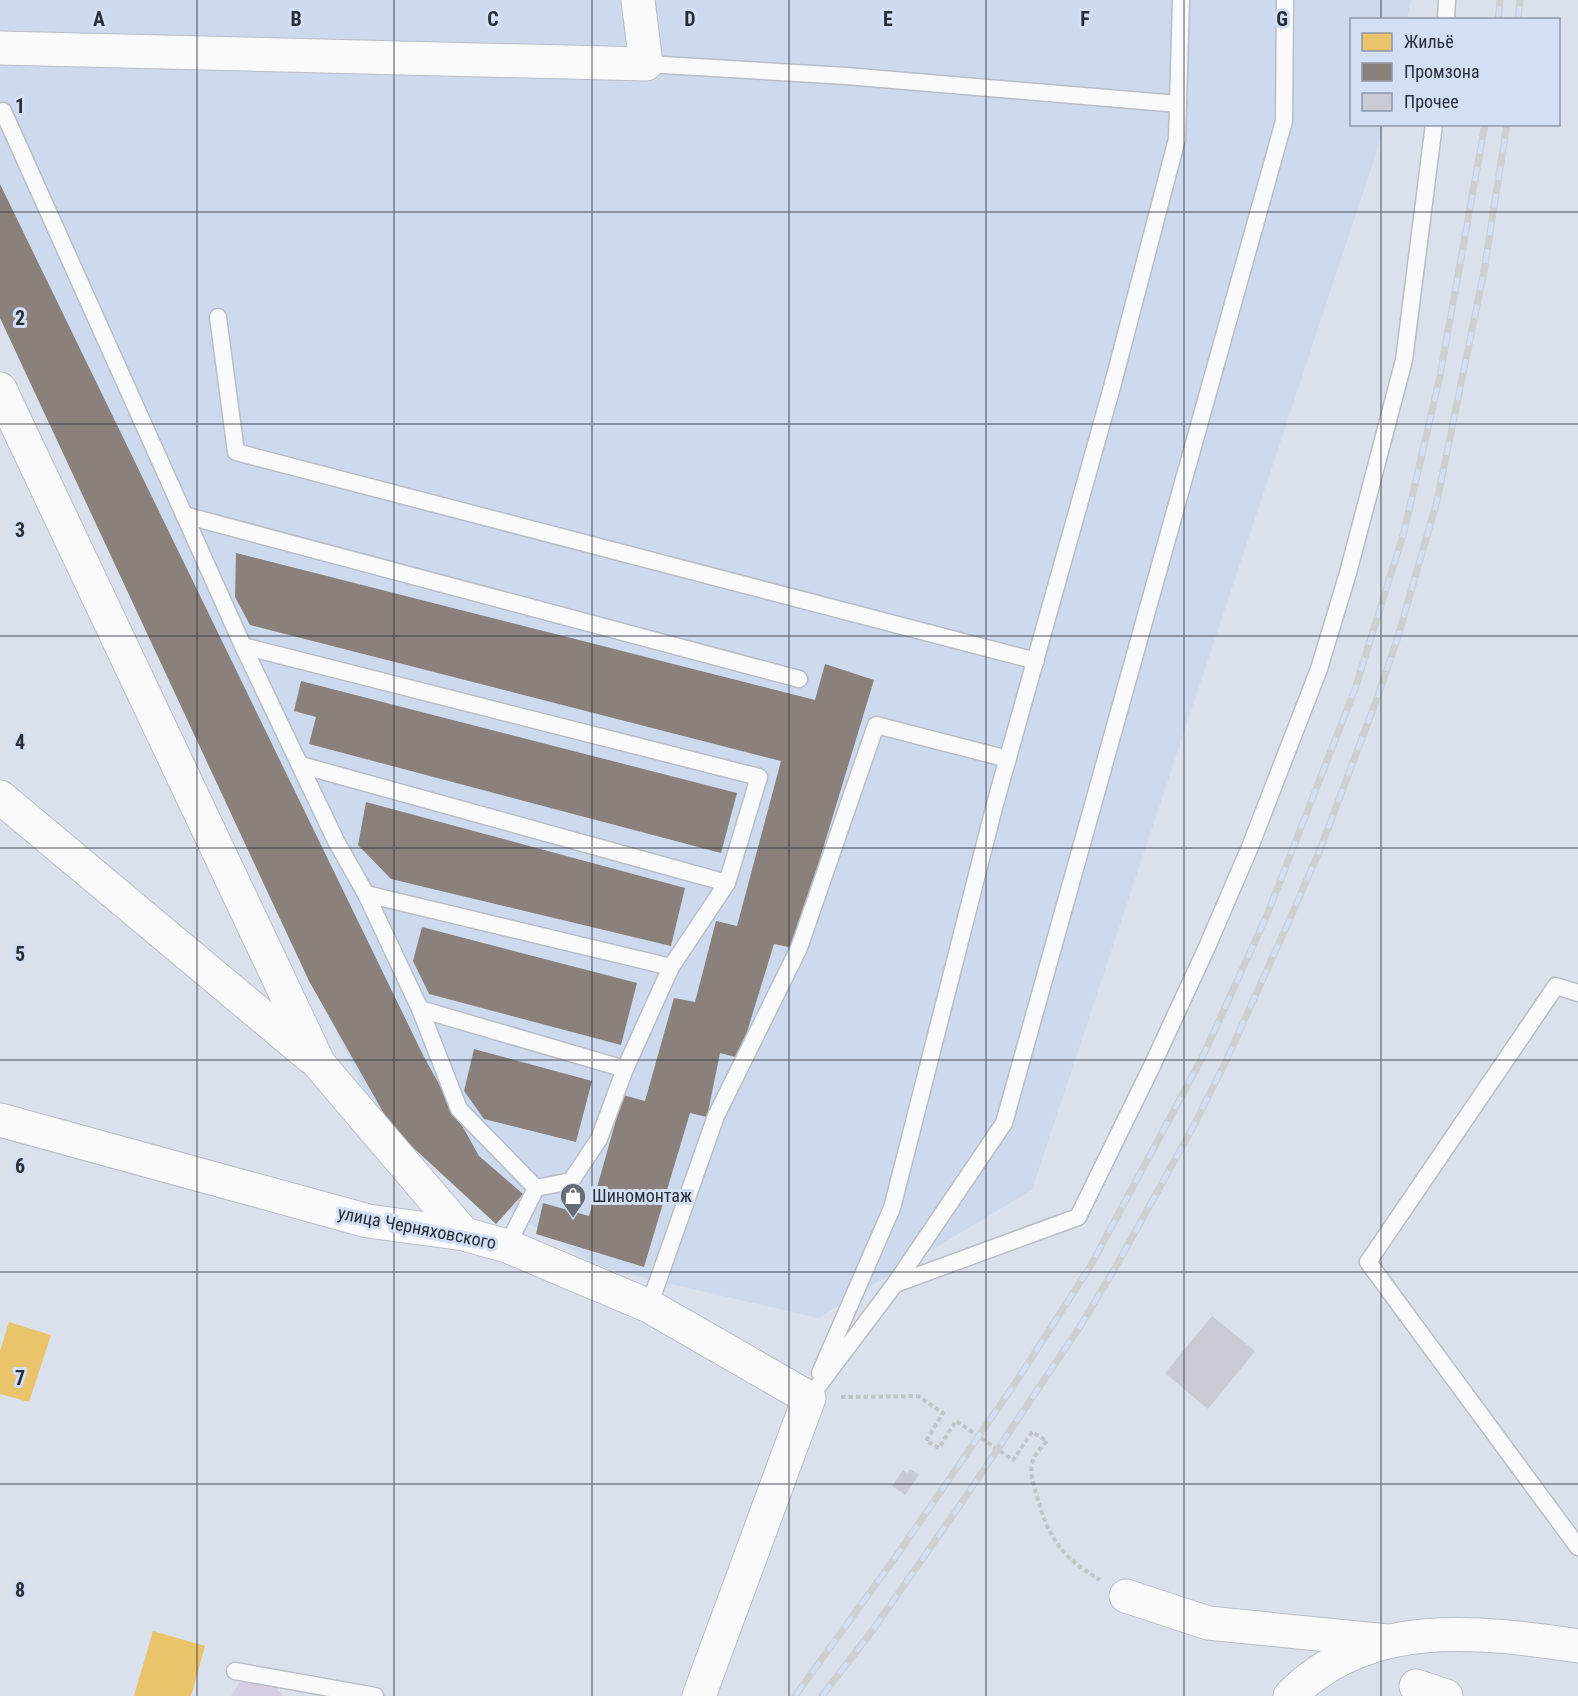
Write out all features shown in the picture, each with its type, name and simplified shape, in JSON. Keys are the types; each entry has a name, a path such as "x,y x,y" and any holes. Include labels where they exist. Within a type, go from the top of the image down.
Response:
{"street":[{"path":"0,48 646,64 638,0"},
{"path":"0,389 319,1064"},
{"path":"0,797 319,1064 464,1234"},
{"name":"улица Черняховского","path":"2,1129 368,1221 464,1234 507,1246 649,1306 809,1398"},
{"path":"699,1696 809,1398"},
{"path":"1126,1596 1208,1623 1387,1641"},
{"path":"1290,1696 1326,1666 1351,1653 1387,1641 1452,1633 1540,1640 1578,1646"}],"lane":[{"path":"809,1398 892,1208 1008,759 1112,387 1177,139 1181,0"},
{"path":"809,1398 895,1284 1004,1124 1284,121 1285,0"},
{"path":"1446,18 1447,0"},
{"path":"646,64 846,76 1178,104"},
{"path":"3,111 243,646 336,841 366,894 420,1009 459,1108 536,1188"},
{"path":"895,1284 1078,1216 1162,1045 1255,836 1319,669 1348,573 1404,360 1434,126"},
{"path":"218,317 236,452 1036,660"},
{"path":"184,514 799,679"},
{"path":"243,646 759,777 727,883 671,968 625,1069 599,1139 572,1180 536,1188"},
{"path":"649,1306 716,1116 799,948 876,725 1008,759"},
{"path":"301,765 727,883"},
{"path":"366,894 671,968"},
{"path":"1578,993 1556,986 1368,1262 1578,1547"},
{"path":"420,1009 625,1069"},
{"path":"507,1246 536,1188"},
{"path":"235,1671 375,1696"}],"path":[{"path":"809,1398 918,1396 943,1413 926,1441 939,1448 956,1421 1013,1460 1032,1432 1047,1442 1033,1460 1031,1475 1041,1512 1054,1541 1076,1566 1126,1596"}],"shaded area":[{"path":"0,0 1411,0 1407,18 1350,18 1350,126 1383,126 1377,151 1032,1190 818,1318 602,1268 385,1135 0,316"},
{"path":"248,1670 273,1682 283,1696 231,1696"}],"building: Жильё":[{"path":"9,1322 51,1335 29,1402 0,1394 0,1351"},
{"path":"153,1631 205,1646 191,1696 134,1696"}],"building: Промзона":[{"path":"0,184 424,1057 479,1156 523,1194 496,1224 392,1128 309,981 0,318"},
{"path":"236,553 815,700 825,664 874,680 793,948 774,944 739,1058 720,1053 707,1117 690,1113 644,1267 536,1234 543,1203 589,1216 623,1095 645,1101 674,998 695,1002 716,921 737,926 781,761 250,625 235,597"},
{"path":"301,681 737,793 721,853 309,744 316,717 294,711"},
{"path":"366,802 685,888 671,946 391,879 358,845"},
{"path":"422,927 637,983 621,1045 429,994 413,961"},
{"path":"474,1049 592,1081 576,1142 484,1119 464,1091"}],"building: Прочее":[{"path":"1212,1316 1255,1351 1208,1409 1165,1373"},
{"path":"910,1469 919,1475 905,1495 892,1486 903,1470 907,1473"}],"railway":[{"path":"1498,18 1500,0"},
{"path":"1518,18 1520,0"},
{"path":"795,1696 897,1555 1016,1382 1091,1265 1202,1058 1267,915 1355,689 1404,532 1440,376 1485,126"},
{"path":"822,1696 872,1631 958,1508 1081,1325 1193,1127 1226,1061 1289,921 1321,847 1376,701 1397,640 1437,501 1484,271 1507,126"}],"place":[{"name":"Шиномонтаж","path":"573,1219"}]}
